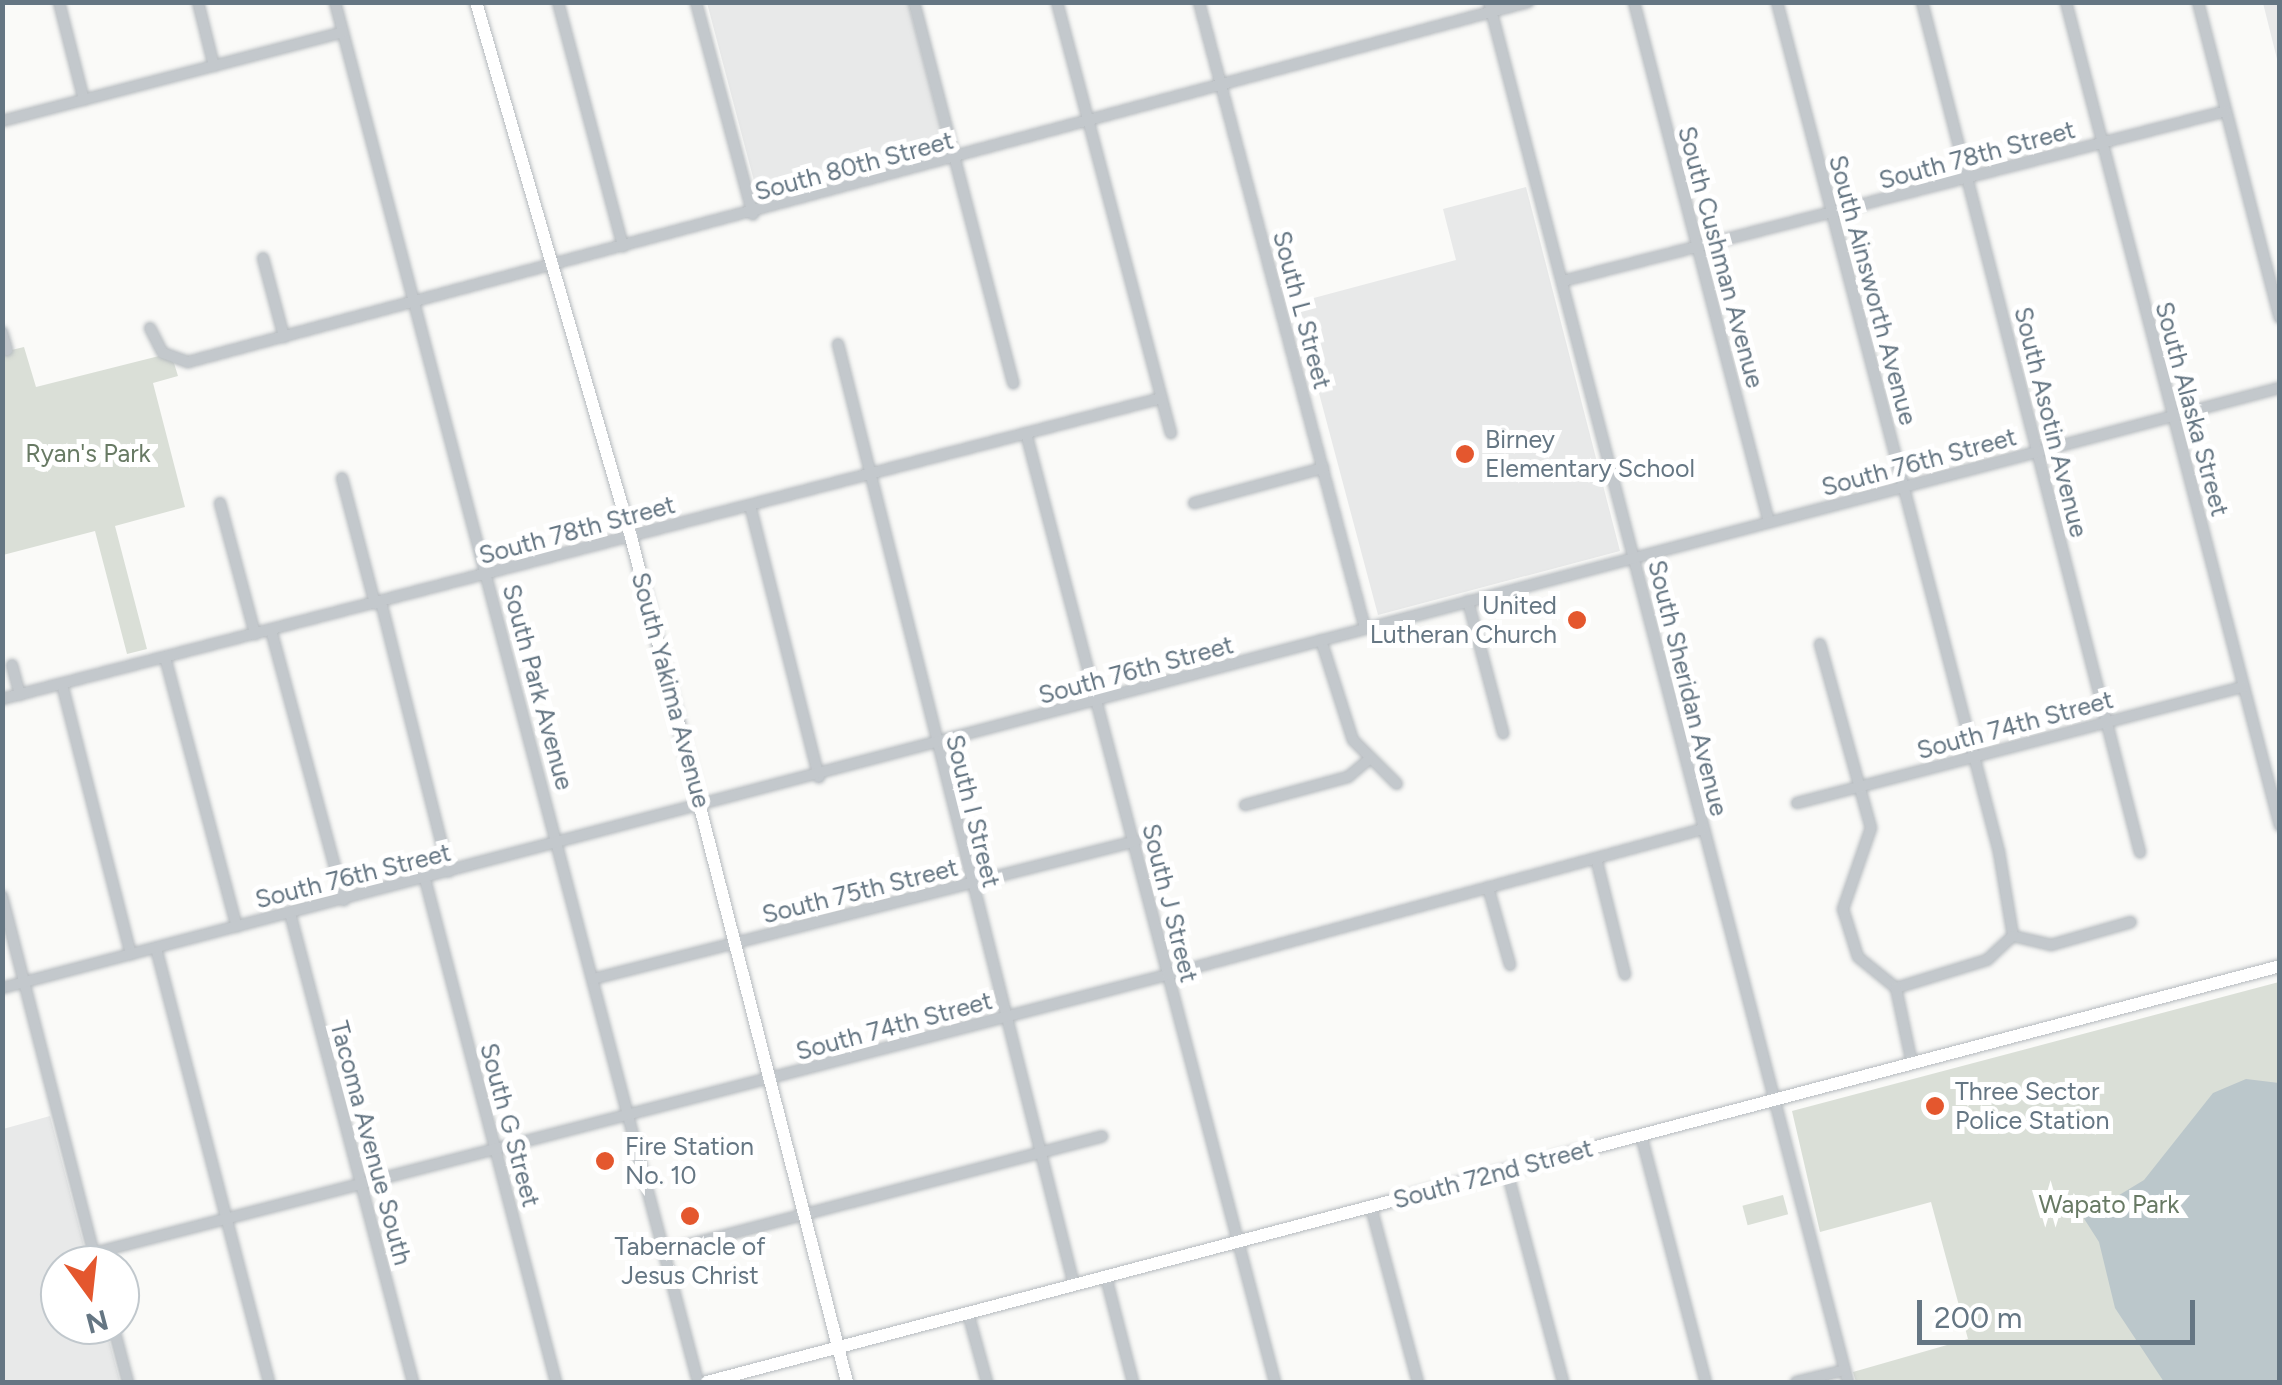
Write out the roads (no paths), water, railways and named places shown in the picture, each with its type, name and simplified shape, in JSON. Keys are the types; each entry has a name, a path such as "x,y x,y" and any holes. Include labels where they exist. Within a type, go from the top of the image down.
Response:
{"main road":[{"name":"South Yakima Avenue","path":"476,2 631,537 847,1382"},
{"name":"South 72nd Street","path":"706,1382 2280,966"}],"street":[{"path":"60,2 84,100"},
{"path":"198,2 214,66"},
{"name":"South Park Avenue","path":"335,2 698,1382"},
{"path":"558,2 623,247"},
{"path":"696,2 752,214"},
{"path":"914,2 1013,383"},
{"path":"1057,2 1171,433"},
{"name":"South L Street","path":"1200,2 1365,628"},
{"name":"South 80th Street","path":"150,328 164,353 188,362 955,160 1490,7 1528,2"},
{"name":"South Cushman Avenue","path":"1634,2 1769,522"},
{"name":"South Ainsworth Avenue","path":"1777,2 2012,905 2014,936"},
{"name":"South Asotin Avenue","path":"1922,2 2140,852"},
{"name":"South Alaska Street","path":"2066,2 2280,826"},
{"path":"2198,2 2280,318"},
{"name":"South Sheridan Avenue","path":"1490,7 1848,1382"},
{"path":"2,121 343,32"},
{"name":"South 78th Street","path":"1563,281 2226,111"},
{"path":"263,258 284,337"},
{"path":"2,332 8,350"},
{"name":"South I Street","path":"838,344 1074,1285"},
{"name":"South 76th Street","path":"2,988 819,777 1634,556 2280,388"},
{"name":"South 78th Street","path":"2,699 1162,398"},
{"name":"South J Street","path":"1026,433 1275,1382"},
{"path":"1194,503 1323,468"},
{"path":"342,478 449,872"},
{"path":"220,502 255,634"},
{"path":"750,505 819,777"},
{"path":"1468,601 1503,734"},
{"path":"272,630 344,900"},
{"path":"1321,640 1346,726 1368,760 1397,784"},
{"path":"1820,644 1863,785 1872,828 1842,908 1858,957 1896,988 1912,1064"},
{"path":"164,658 237,927"},
{"path":"12,665 20,695"},
{"path":"62,684 130,954"},
{"name":"South 74th Street","path":"1797,803 2243,687"},
{"path":"1244,805 1348,777 1368,760"},
{"name":"South 74th Street","path":"140,1246 227,1219 1168,975 1703,829"},
{"name":"South 75th Street","path":"593,979 1136,841"},
{"path":"1596,858 1624,974"},
{"name":"South G Street","path":"424,879 556,1382"},
{"path":"1488,887 1510,966"},
{"path":"2,896 92,1245"},
{"name":"Tacoma Avenue South","path":"290,913 413,1382"},
{"path":"1896,988 1986,960 2014,936 2051,945 2132,922"},
{"path":"156,948 269,1382"},
{"path":"1641,1135 1706,1382"},
{"path":"664,1251 1102,1136"},
{"path":"1507,1171 1563,1382"},
{"path":"1371,1207 1418,1382"},
{"path":"1106,1277 1133,1382"},
{"path":"968,1313 987,1382"},
{"path":"118,1345 128,1382"},
{"path":"1796,1382 1845,1370"}],"place":[{"name":"Birney Elementary School","path":"1465,454"},
{"name":"United Lutheran Church","path":"1577,620"},
{"name":"Three Sector Police Station","path":"1935,1106"},
{"name":"Fire Station No. 10","path":"605,1161"},
{"name":"Tabernacle of Jesus Christ","path":"690,1216"}],"park label":[{"name":"Ryan's Park","path":"88,453"},
{"name":"Wapato Park","path":"2109,1204"}]}
